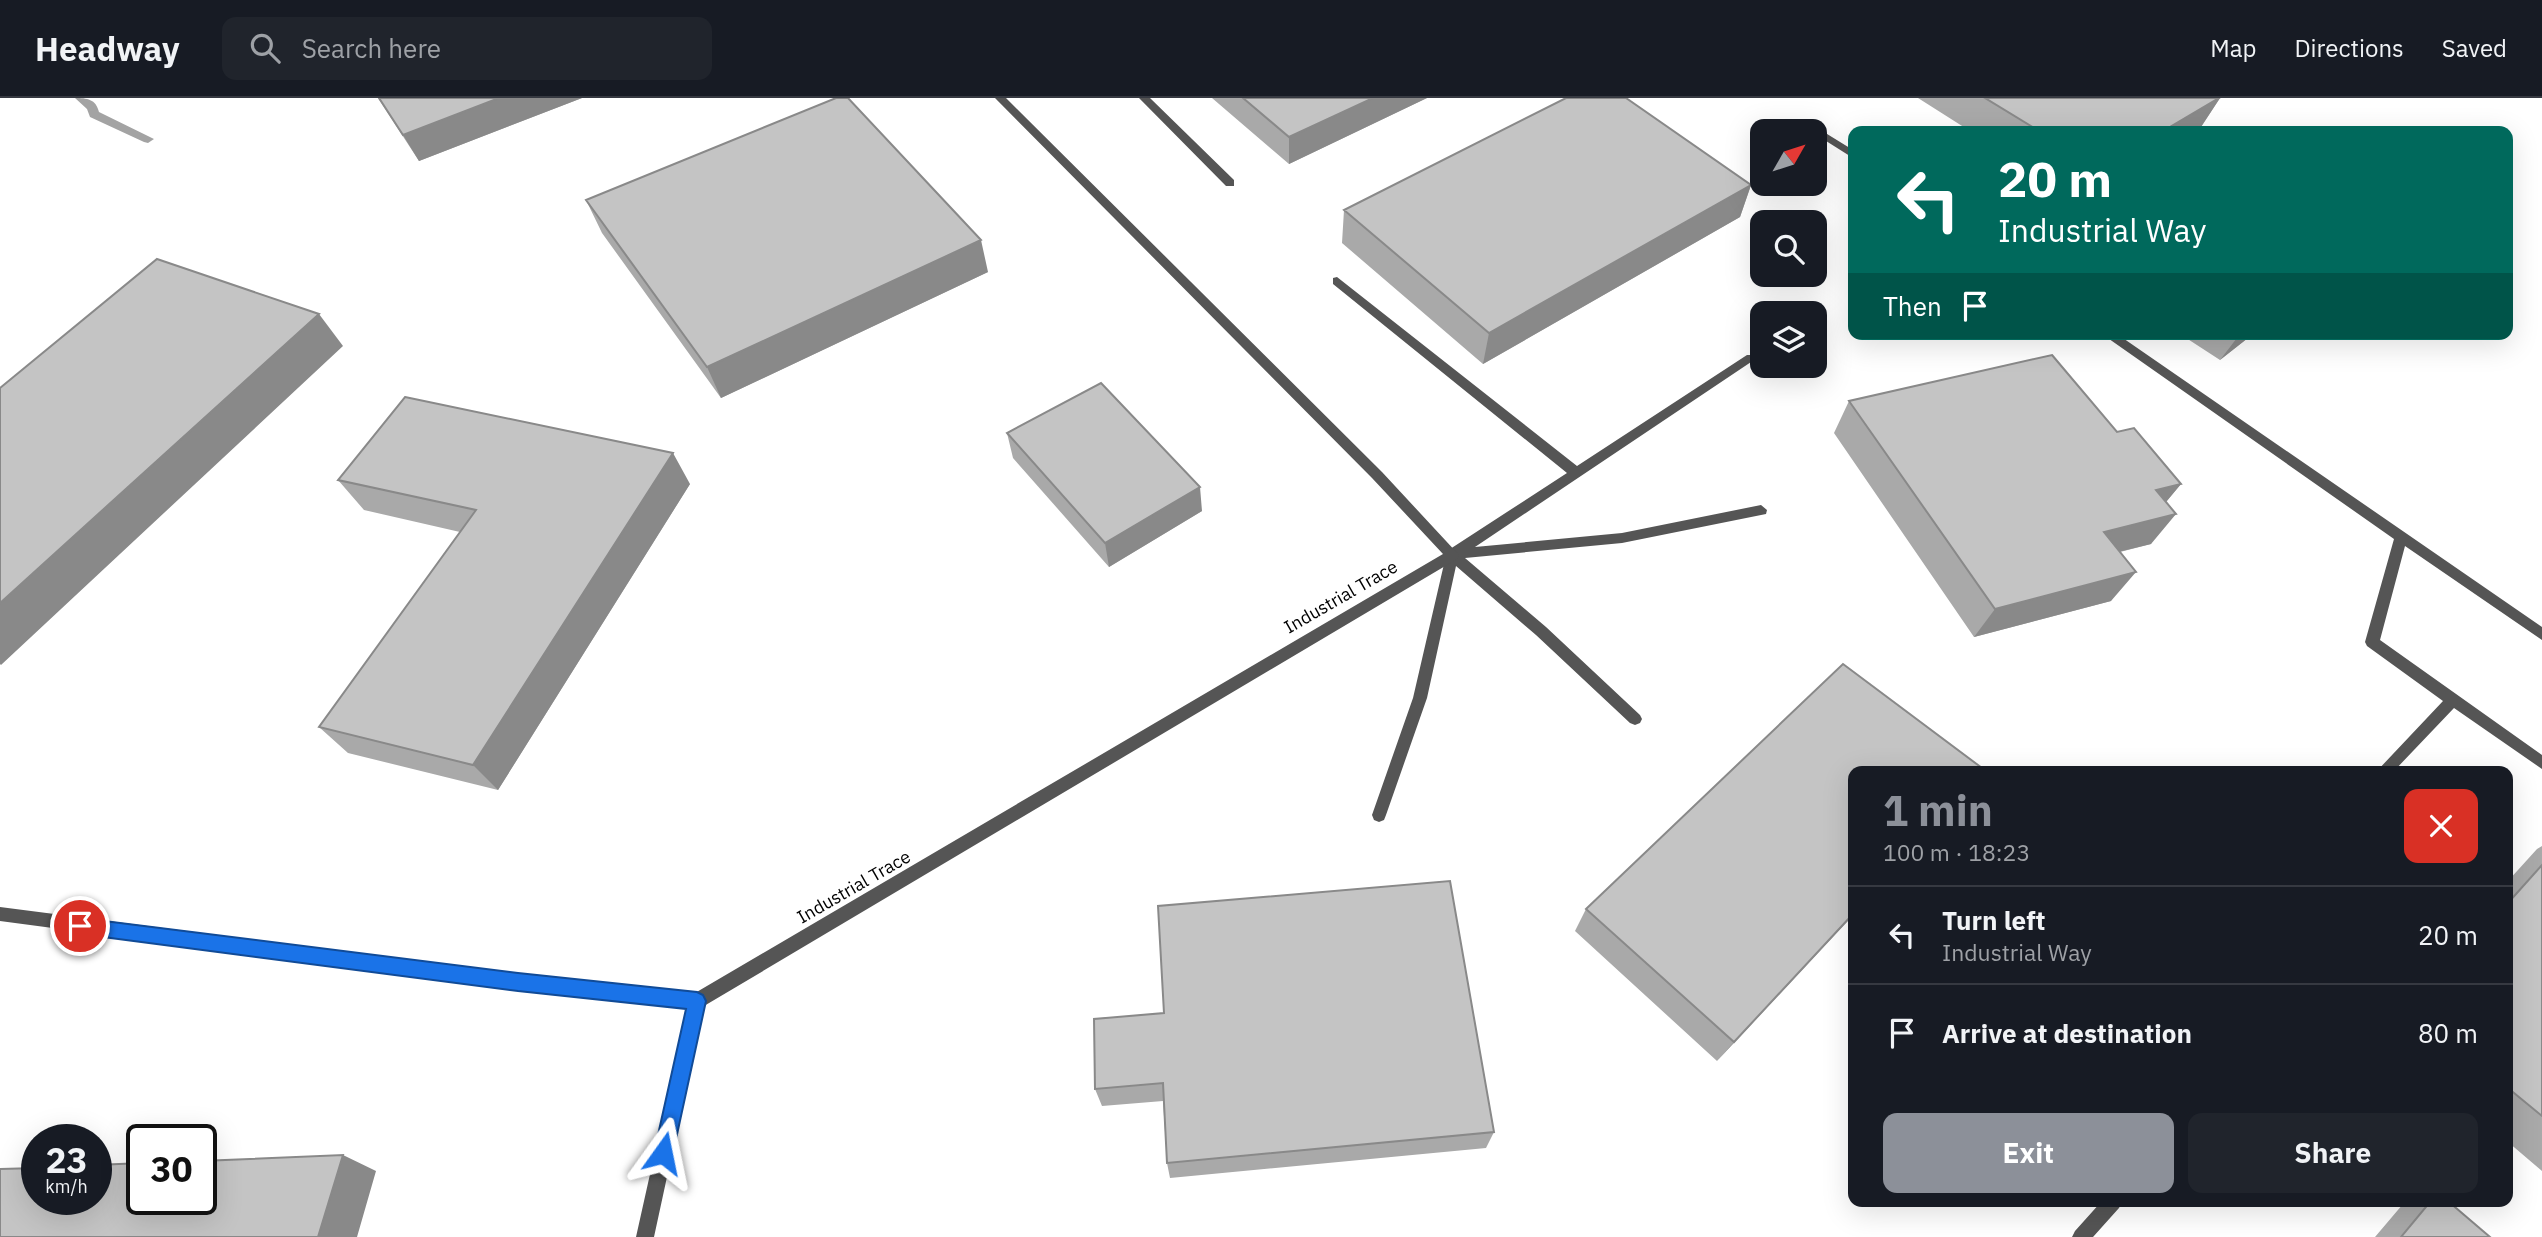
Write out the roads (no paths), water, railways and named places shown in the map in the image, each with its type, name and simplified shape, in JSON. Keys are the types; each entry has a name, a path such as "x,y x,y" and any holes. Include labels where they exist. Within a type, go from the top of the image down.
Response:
{"street":[{"path":"1000,98 1377,475 1452,555 1541,631 1635,719"},
{"path":"1144,98 1230,183"},
{"path":"1827,137 1848,152"},
{"path":"1337,281 1576,473"},
{"path":"2117,340 2542,634"},
{"name":"Industrial Trace","path":"697,1001 1452,555 1750,359"},
{"path":"1452,555 1622,538 1761,510"},
{"path":"2401,537 2372,642 2542,763"},
{"path":"1379,815 1420,698 1452,555"},
{"path":"2389,766 2453,700"},
{"path":"0,914 518,982 697,1001 645,1237"},
{"path":"2081,1237 2108,1207"}],"waterway":[{"path":"81,98 92,107 94,114 148,139"}]}
